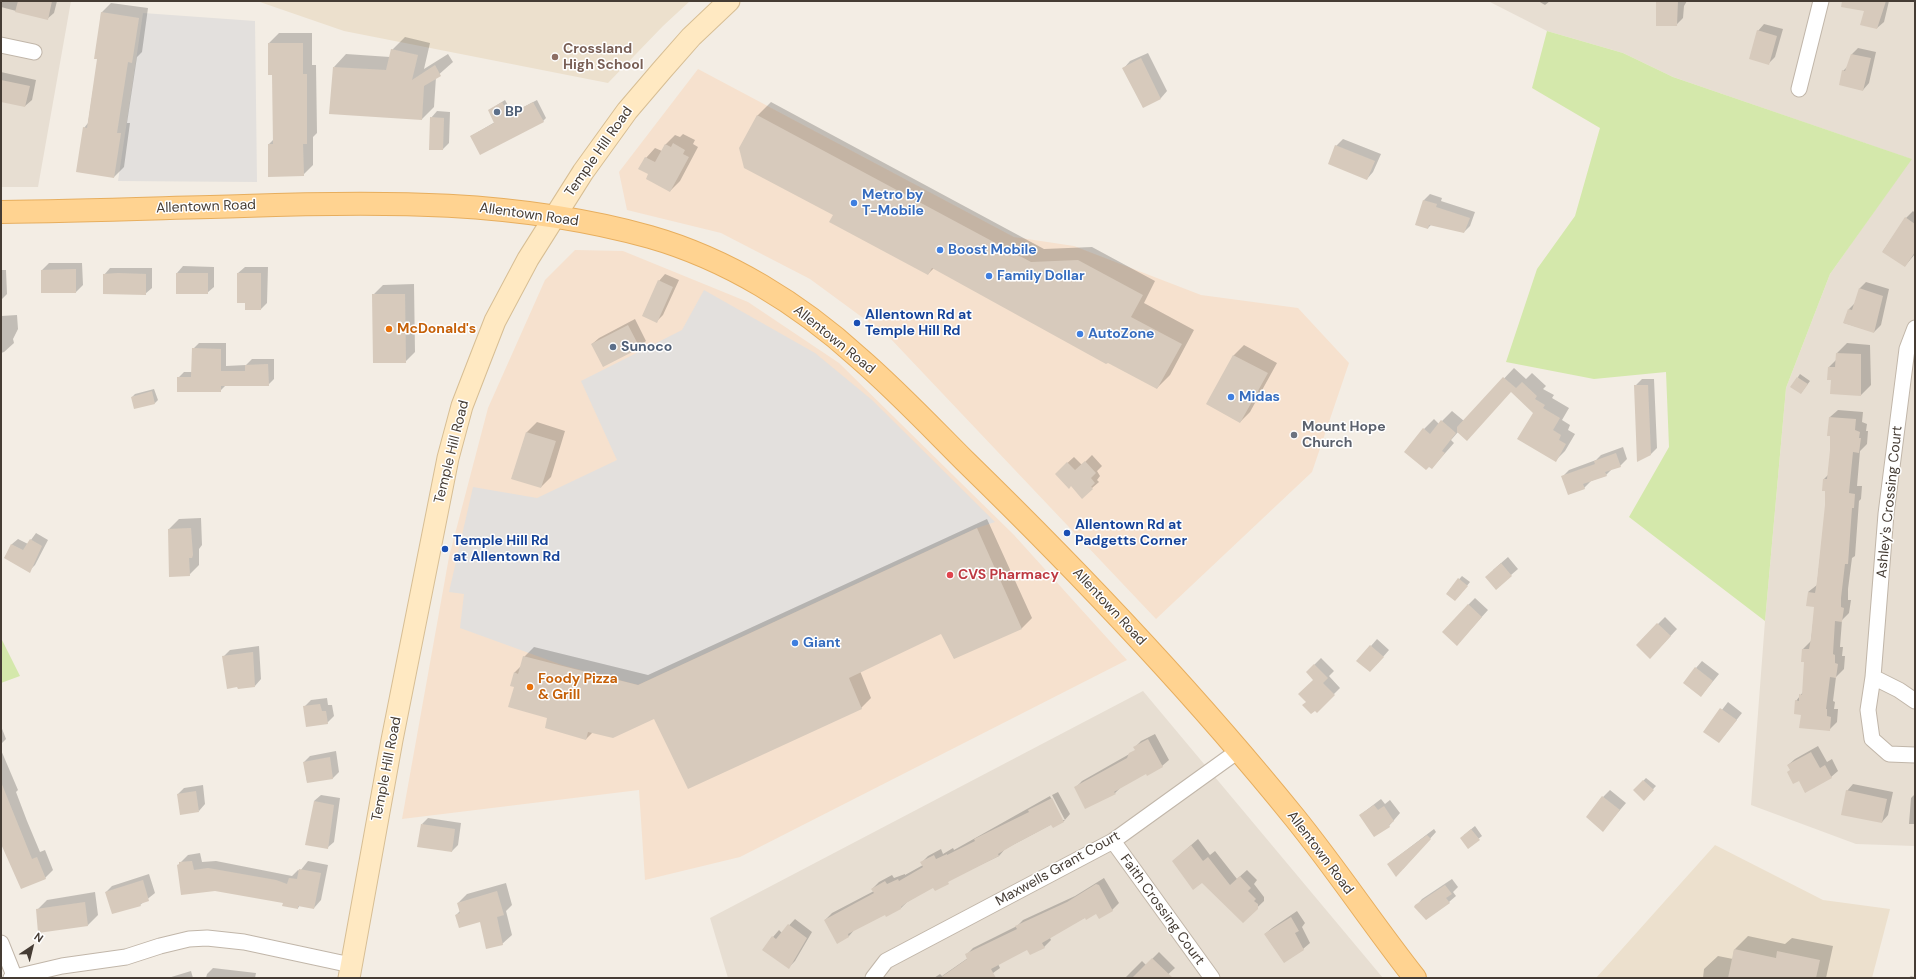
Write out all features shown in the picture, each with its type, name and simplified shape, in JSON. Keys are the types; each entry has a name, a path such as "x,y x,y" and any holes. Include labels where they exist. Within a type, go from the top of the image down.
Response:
{"main road":[{"name":"Temple Hill Road","path":"350,972 422,584 453,439 462,406 496,321 528,259 583,172 626,111 691,37 729,1"},
{"name":"Allentown Road","path":"1,212 322,203 394,203 485,208 609,226 661,240 697,254 752,280 784,300 833,336 871,369 1070,566 1125,623 1238,751 1310,837 1415,978"}],"street":[{"path":"1799,89 1821,1"},
{"path":"1,45 34,52"},
{"name":"Ashley's Crossing Court","path":"1915,328 1907,349 1886,514 1873,677 1868,710 1872,739 1889,754 1915,755"},
{"path":"1873,677 1899,690 1915,701"},
{"name":"Maxwells Grant Court","path":"873,978 886,961 1113,842 1238,751"},
{"name":"Faith Crossing Court","path":"1113,842 1212,978"},
{"path":"1,943 14,978 62,966 126,957 166,944 188,939 207,938 244,942 350,972"}],"shaded area":[{"path":"1,1 71,1 38,187 1,187"},
{"name":"Crossland High School","path":"257,1 690,1 663,26 608,83 344,31"},
{"path":"1488,1 1915,1 1915,846 1856,844 1751,805 1765,621 1786,388 1830,274 1911,159 1673,77 1623,53 1547,31"},
{"path":"143,13 255,21 257,182 118,181"},
{"path":"698,69 1014,237 1074,246 1201,295 1298,308 1349,363 1312,472 1156,619 889,337 810,279 721,233 627,210 619,172"},
{"path":"575,250 623,251 748,302 839,363 1014,535 1127,660 740,857 645,880 639,790 402,819 449,557 488,408 545,280"},
{"path":"704,290 815,353 872,400 995,522 977,528 638,685 562,665 460,628 464,594 449,592 473,487 537,498 617,460 581,381 682,330"},
{"path":"1143,691 1383,978 728,978 710,918"},
{"path":"1715,845 1823,900 1890,909 1872,978 1596,978"}],"green space":[{"path":"1547,31 1623,53 1673,77 1912,159 1830,274 1786,388 1765,621 1629,517 1669,447 1666,372 1594,379 1506,362 1537,269 1575,216 1600,128 1532,88"},
{"path":"1,638 20,676 1,683"}],"building":[{"path":"18,1 52,1 48,20 15,12"},
{"path":"1656,1 1678,1 1677,26 1656,26"},
{"path":"1842,1 1886,1 1877,29 1860,25 1864,11 1841,7"},
{"path":"101,12 139,18 132,63 128,62 117,133 121,133 114,178 76,172 83,127 87,128 97,59 94,59"},
{"path":"1757,30 1777,36 1769,65 1749,59"},
{"path":"268,43 303,43 303,74 307,74 307,144 303,144 304,176 268,177 268,144 273,144 272,75 268,75"},
{"path":"391,49 418,55 412,80 435,65 441,76 424,86 422,120 329,114 333,67 386,70"},
{"path":"1851,54 1871,58 1863,91 1839,85 1842,70 1845,71"},
{"path":"1141,58 1161,99 1143,108 1122,68"},
{"path":"1,80 30,86 25,107 1,102"},
{"path":"502,102 509,115 533,102 544,122 480,155 470,136 494,123 488,110"},
{"path":"757,115 1031,262 1078,260 1143,295 1131,317 1182,344 1157,389 1108,363 1106,364 932,268 928,275 829,222 833,215 744,168 739,148"},
{"path":"430,117 444,118 443,150 429,150"},
{"path":"673,143 685,150 683,154 689,157 670,192 646,179 648,174 638,169 645,157 655,162 665,144 671,147"},
{"path":"1335,145 1375,161 1367,180 1328,164"},
{"path":"1423,200 1437,204 1436,207 1470,218 1464,233 1429,225 1428,229 1415,225"},
{"path":"1905,217 1915,224 1915,252 1905,267 1882,252"},
{"path":"76,269 76,293 41,293 41,270"},
{"path":"176,273 208,273 208,294 176,294"},
{"path":"237,273 261,273 261,310 245,310 245,303 237,303"},
{"path":"103,274 146,274 146,295 103,294"},
{"path":"658,280 673,287 657,323 642,316"},
{"path":"1859,288 1883,296 1874,333 1843,323 1848,309 1852,310"},
{"name":"McDonald's","path":"372,294 405,294 406,363 373,363"},
{"path":"628,325 640,348 603,367 591,344"},
{"path":"192,348 221,349 221,371 245,371 245,365 268,364 269,386 221,386 221,392 177,392 177,377 191,377"},
{"path":"1836,353 1861,354 1861,396 1830,394 1831,380 1827,380 1828,367 1835,367"},
{"path":"1233,355 1268,373 1240,423 1206,404"},
{"path":"1503,377 1516,388 1522,382 1537,396 1535,399 1545,405 1543,408 1560,418 1553,430 1561,435 1559,440 1566,444 1556,462 1517,439 1533,413 1511,392 1467,441 1457,432 1457,427"},
{"path":"1797,377 1808,384 1801,394 1790,387"},
{"path":"1634,385 1648,385 1651,455 1637,462"},
{"path":"152,391 155,404 134,409 131,397"},
{"path":"1829,417 1856,419 1855,430 1860,432 1859,438 1861,438 1859,453 1853,452 1849,493 1855,494 1854,508 1852,508 1848,564 1845,564 1841,598 1841,607 1844,608 1842,622 1835,621 1833,654 1835,655 1835,663 1838,664 1836,678 1830,677 1826,709 1827,716 1831,717 1830,731 1799,728 1801,715 1794,714 1795,700 1799,701 1799,694 1802,695 1804,662 1801,662 1802,649 1809,649 1811,638 1814,607 1806,606 1808,592 1815,593 1817,581 1825,505 1825,491 1822,491 1823,479 1827,479 1830,450 1830,436 1827,436"},
{"path":"1441,420 1456,433 1442,451 1445,453 1432,469 1429,467 1426,470 1404,452 1423,428 1430,434"},
{"path":"526,432 556,441 541,488 511,479"},
{"path":"1616,453 1621,467 1605,472 1607,476 1583,484 1585,489 1568,495 1561,476 1595,464 1594,461"},
{"path":"1085,461 1096,473 1091,478 1095,483 1091,487 1093,489 1082,499 1071,486 1069,489 1055,474 1067,462 1075,470"},
{"path":"191,528 193,555 192,558 189,558 190,576 169,577 168,529"},
{"path":"977,528 1022,629 954,659 941,634 849,678 862,709 688,789 654,719 613,738 588,732 586,740 545,728 547,718 508,707 514,687 510,686 514,672 518,674 523,656 638,685"},
{"path":"30,539 42,546 30,573 4,558 11,544 23,550"},
{"path":"1501,563 1512,576 1496,590 1485,577"},
{"path":"1458,578 1468,586 1455,601 1446,594"},
{"path":"1468,604 1482,617 1457,646 1442,632"},
{"path":"1657,623 1671,636 1650,659 1636,645"},
{"path":"1370,645 1384,657 1370,672 1356,661"},
{"path":"253,652 255,687 238,689 237,687 227,689 222,656"},
{"path":"1314,664 1328,678 1323,683 1335,695 1317,713 1315,711 1311,714 1302,705 1306,702 1298,694 1313,680 1306,672"},
{"path":"1695,667 1713,681 1701,697 1683,683"},
{"path":"320,704 322,711 326,711 328,724 306,727 303,706"},
{"path":"1720,708 1737,720 1719,743 1703,732"},
{"path":"1148,739 1163,767 1147,776 1146,774 1114,792 1116,794 1085,809 1074,787 1127,758 1129,753 1135,750 1133,747"},
{"path":"1811,752 1820,768 1825,765 1832,778 1805,793 1799,781 1793,784 1787,772 1790,770 1787,765"},
{"path":"330,757 333,779 307,783 303,762"},
{"path":"1643,780 1654,790 1644,801 1633,790"},
{"path":"1,782 32,859 37,857 46,879 21,889 1,844"},
{"path":"1846,790 1887,799 1882,823 1841,815"},
{"path":"196,791 199,812 180,815 177,794"},
{"path":"1602,796 1620,810 1603,832 1586,817"},
{"path":"1052,798 1064,822 1053,828 1051,825 1015,844 998,854 999,856 948,882 949,884 935,891 933,888 906,903 901,907 901,909 886,917 885,915 848,934 849,937 837,944 824,920 874,893 871,889 885,881 887,884 898,879 899,881 923,867 920,862 934,855 936,859 947,855 975,841 974,839 1029,812 1028,810"},
{"path":"314,801 334,805 328,849 305,845"},
{"path":"1374,805 1378,810 1384,806 1394,821 1389,825 1390,827 1374,837 1359,815"},
{"path":"421,824 455,829 452,852 417,847"},
{"path":"1471,829 1480,840 1468,849 1460,838"},
{"path":"1427,835 1431,839 1396,877 1387,864"},
{"path":"1191,845 1203,861 1208,857 1230,885 1240,876 1251,888 1248,891 1256,899 1254,901 1258,904 1258,909 1243,923 1202,883 1193,890 1172,861"},
{"path":"192,861 194,870 208,868 276,880 287,884 289,878 297,879 299,869 321,873 314,909 298,906 298,909 282,906 283,903 215,891 181,895 177,865 179,862"},
{"path":"143,880 149,901 140,904 141,906 112,914 105,892"},
{"path":"1096,884 1099,885 1113,911 1099,919 1096,914 1086,920 1085,918 1042,943 1045,948 1030,955 1027,950 991,969 996,978 940,978 967,959 965,954 1017,929 1015,926 1067,902"},
{"path":"1445,885 1452,894 1446,898 1450,903 1426,920 1414,907 1415,905"},
{"path":"497,891 504,915 497,917 503,945 486,949 480,922 459,928 455,915 460,913 457,903"},
{"path":"85,902 88,926 38,933 36,909"},
{"path":"1291,917 1299,931 1295,933 1304,950 1284,963 1264,934"},
{"path":"788,924 807,938 789,969 762,950 772,936 776,939"},
{"path":"1734,949 1776,958 1777,951 1820,960 1816,978 1728,978"},
{"path":"1152,958 1173,978 1132,978"}],"place":[{"name":"Crossland High School","path":"555,57"},
{"name":"BP","path":"497,112"},
{"name":"Metro by T-Mobile","path":"854,203"},
{"name":"Boost Mobile","path":"940,250"},
{"name":"Family Dollar","path":"989,276"},
{"name":"Allentown Rd at Temple Hill Rd","path":"857,323"},
{"name":"McDonald's","path":"389,329"},
{"name":"AutoZone","path":"1080,334"},
{"name":"Sunoco","path":"613,347"},
{"name":"Midas","path":"1231,397"},
{"name":"Mount Hope Church","path":"1294,435"},
{"name":"Allentown Rd at Padgetts Corner","path":"1067,533"},
{"name":"Temple Hill Rd at Allentown Rd","path":"445,549"},
{"name":"CVS Pharmacy","path":"950,575"},
{"name":"Giant","path":"795,643"},
{"name":"Foody Pizza & Grill","path":"530,687"}]}
